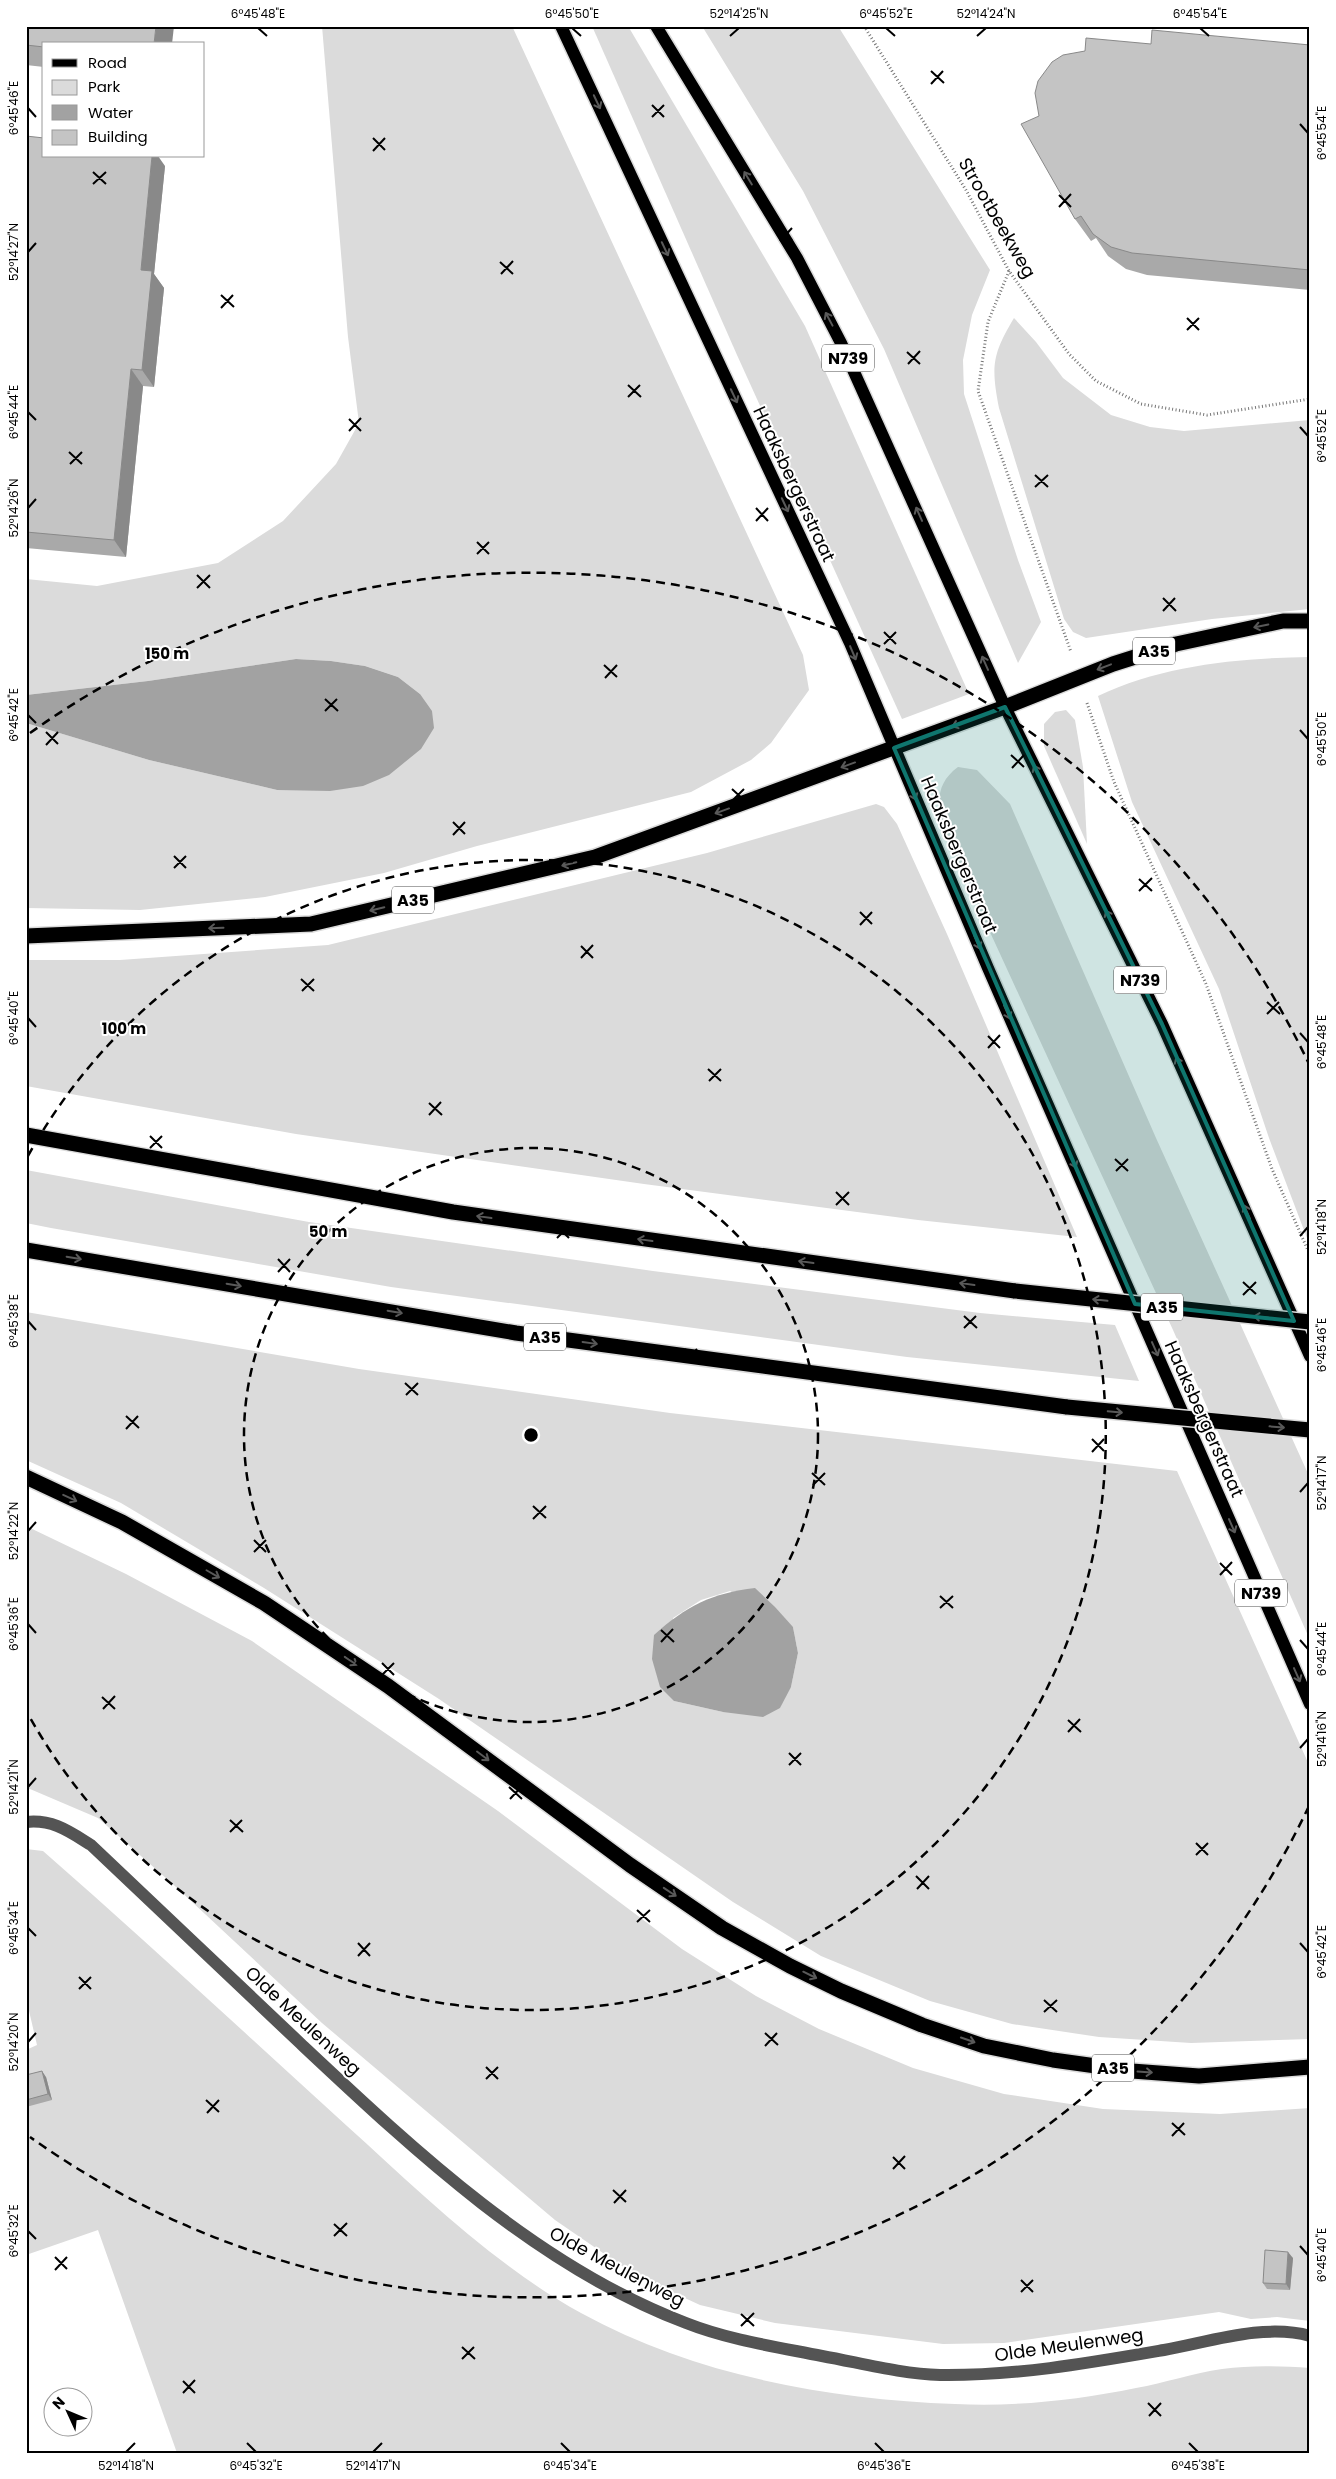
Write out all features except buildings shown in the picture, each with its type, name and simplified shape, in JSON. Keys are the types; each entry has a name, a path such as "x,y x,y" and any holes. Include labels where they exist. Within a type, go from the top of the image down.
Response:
{"highway":[{"name":"A35","path":"26,936 312,924 595,857 1005,707 1080,677 1176,644 1283,621 1310,622"},
{"name":"A35","path":"26,1135 453,1212 1015,1291 1310,1322"},
{"name":"A35","path":"26,1250 516,1333 1067,1407 1310,1430"},
{"name":"A35","path":"26,1477 122,1522 264,1603 388,1686 630,1865 722,1928 790,1966 841,1991 922,2025 975,2043 1053,2060 1132,2071 1200,2076 1310,2067"}],"main road":[{"name":"Haaksbergerstraat","path":"561,26 846,635 988,968 1310,1704"},
{"name":"N739","path":"656,26 796,258 841,343 1005,707 1162,1024 1310,1356"}],"street":[{"name":"Olde Meulenweg","path":"26,1822 41,1820 57,1825 91,1845 360,2099 487,2208 555,2257 615,2290 685,2323 741,2340 871,2365 936,2375 1013,2373 1096,2362 1258,2333 1301,2333 1310,2336"}],"path":[{"name":"Strootbeekweg","path":"864,26 966,190 1009,271 1069,354 1096,381 1141,404 1207,415 1310,399"},
{"path":"1009,271 988,322 978,391 1080,677 1114,782 1206,984 1272,1169 1310,1255"}],"highlighted area":[{"path":"1005,707 1162,1024 1294,1321 1135,1304 894,748"}],"green space":[{"path":"322,26 512,26 803,655 809,690 771,743 751,760 691,792 477,846 384,873 265,897 140,910 26,908 26,723 149,760 277,790 420,694 398,677 365,666 331,661 296,659 148,681 26,695 26,579 97,586 218,563 283,521 336,464 359,423 348,337"},
{"path":"592,26 628,26 805,326 969,694 902,719 737,355"},
{"path":"702,26 838,26 990,270 972,315 963,360 964,394 1018,560 1041,622 1018,663 884,349 803,191"},
{"path":"1014,318 1036,342 1063,378 1111,415 1150,427 1184,431 1310,420 1310,609 1212,619 1086,638 1073,632 1064,619 999,408 994,371 995,361 1001,342"},
{"path":"1310,657 1310,1246 1269,1138 1219,989 1132,802 1098,696 1123,685 1149,677 1202,665 1256,659"},
{"path":"1066,710 1075,720 1083,767 1087,844 1044,746 1044,724 1055,712"},
{"path":"958,767 977,770 1010,804 1156,1138 1310,1478 1310,1640 1173,1330 950,842 941,815 939,802 941,789 947,778"},
{"path":"876,804 884,807 897,824 947,934 1077,1237 918,1220 644,1184 296,1134 26,1086 26,960 120,960 328,945 707,853"},
{"path":"26,1170 309,1222 653,1271 980,1313 1115,1325 1139,1381 907,1357 391,1287 51,1228 26,1223"},
{"path":"26,1312 359,1369 670,1413 1177,1471 1310,1767 1310,2039 1191,2043 1099,2037 1012,2024 930,2001 821,1956 733,1902 439,1699 264,1588 121,1503 26,1460","holes":["730,1591 793,1627 798,1653 791,1687 723,1712 674,1701 673,1618 701,1600"]},
{"path":"26,1526 126,1574 252,1641 498,1811 682,1949 756,1996 819,2029 913,2068 1004,2094 1103,2109 1220,2114 1310,2108 1310,2321 1277,2317 1251,2319 1219,2312 1004,2343 943,2344 775,2323 700,2305 635,2275 555,2220 322,2023 176,1887 98,1818 30,1789 26,1790"},
{"path":"26,1849 43,1851 158,1953 430,2202 488,2251 549,2294 624,2335 669,2353 715,2368 762,2380 858,2396 955,2404 1024,2403 1069,2399 1147,2386 1222,2369 1266,2366 1310,2368 1310,2453 177,2453 98,2230 26,2255 26,2050 37,2045 26,1998"}],"water":[{"path":"296,659 331,661 365,666 398,677 420,694 432,711 434,728 421,749 389,775 363,786 330,791 277,790 149,760 26,723 26,695 148,681"},
{"path":"755,1588 793,1627 798,1653 791,1687 780,1708 763,1717 723,1712 674,1701 660,1687 652,1659 654,1635 677,1616 700,1602 726,1593"}]}
